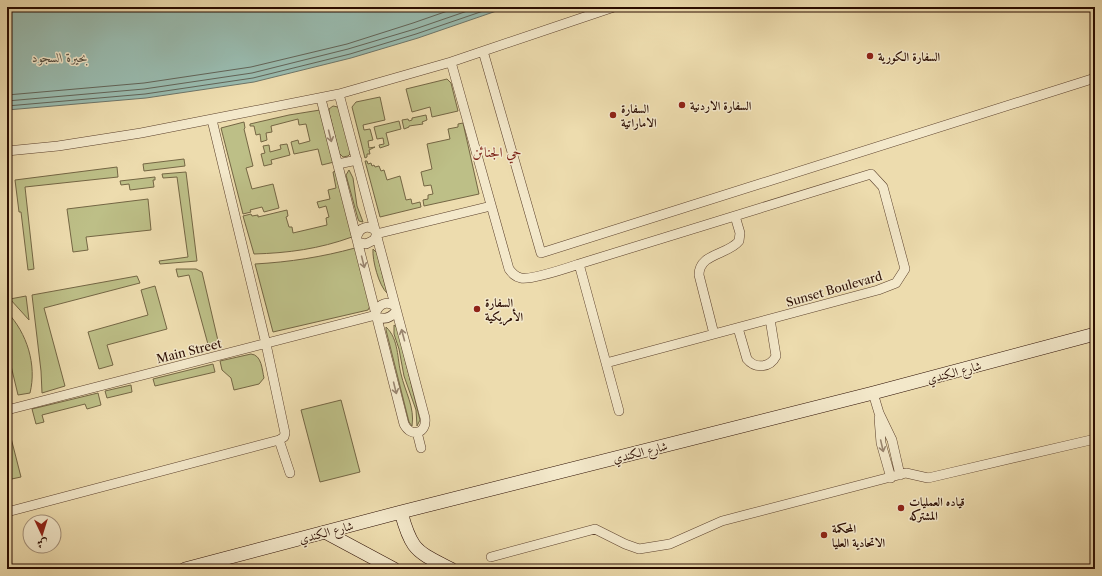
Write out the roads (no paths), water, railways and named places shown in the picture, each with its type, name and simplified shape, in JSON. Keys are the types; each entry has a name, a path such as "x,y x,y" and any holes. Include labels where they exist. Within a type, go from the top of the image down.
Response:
{"street":[{"path":"7,151 58,146 141,133 321,99 450,62 614,7"},
{"path":"483,51 541,253 1095,78"},
{"name":"Sunset Boulevard","path":"450,62 509,269 514,275 521,278 528,278 579,264 871,174 883,187 905,269 896,283 878,290 606,363"},
{"path":"321,99 404,424 411,432 417,432 424,428 426,423 425,418 340,94"},
{"path":"7,512 279,440 284,437 285,434 266,344 212,120"},
{"path":"338,164 357,160"},
{"path":"376,233 491,206"},
{"path":"714,334 699,270 703,263 734,246 739,241 740,233 735,216"},
{"path":"357,239 358,232 364,228 372,228 376,233"},
{"path":"357,239 366,244 374,240 376,233"},
{"path":"579,264 620,411"},
{"path":"376,315 380,306 384,304 388,303 396,309"},
{"path":"376,315 385,319 390,318 396,309"},
{"name":"Main Street","path":"7,410 376,315"},
{"path":"738,328 747,359 750,364 755,366 764,365 772,361 776,356 770,319"},
{"name":"شارع الكندي","path":"185,569 400,512 873,393 1095,334"},
{"path":"873,393 879,413 892,440 900,475"},
{"path":"879,413 881,443 891,478"},
{"path":"417,432 421,448"},
{"path":"491,557 595,530 639,549 670,544 722,521 906,473 928,478 1095,439"},
{"path":"279,440 290,473"},
{"path":"400,512 414,545 423,554 451,569"},
{"path":"325,532 394,569"}],"water":[{"name":"بحيرة السجود","path":"7,7 508,7 418,38 351,58 254,82 146,98 7,110"}],"place":[{"name":"السفارة الكورية","path":"870,56"},
{"name":"السفارة الاردنية","path":"682,105"},
{"name":"السفارة الاماراتية","path":"613,115"},
{"name":"السفارة الأمريكية","path":"477,309"},
{"name":"قياده العمليات المشتركه","path":"901,508"},
{"name":"المحكمة الاتحادية العليا","path":"824,535"}],"district":[{"name":"حي الجنائن","path":"497,152"}]}
